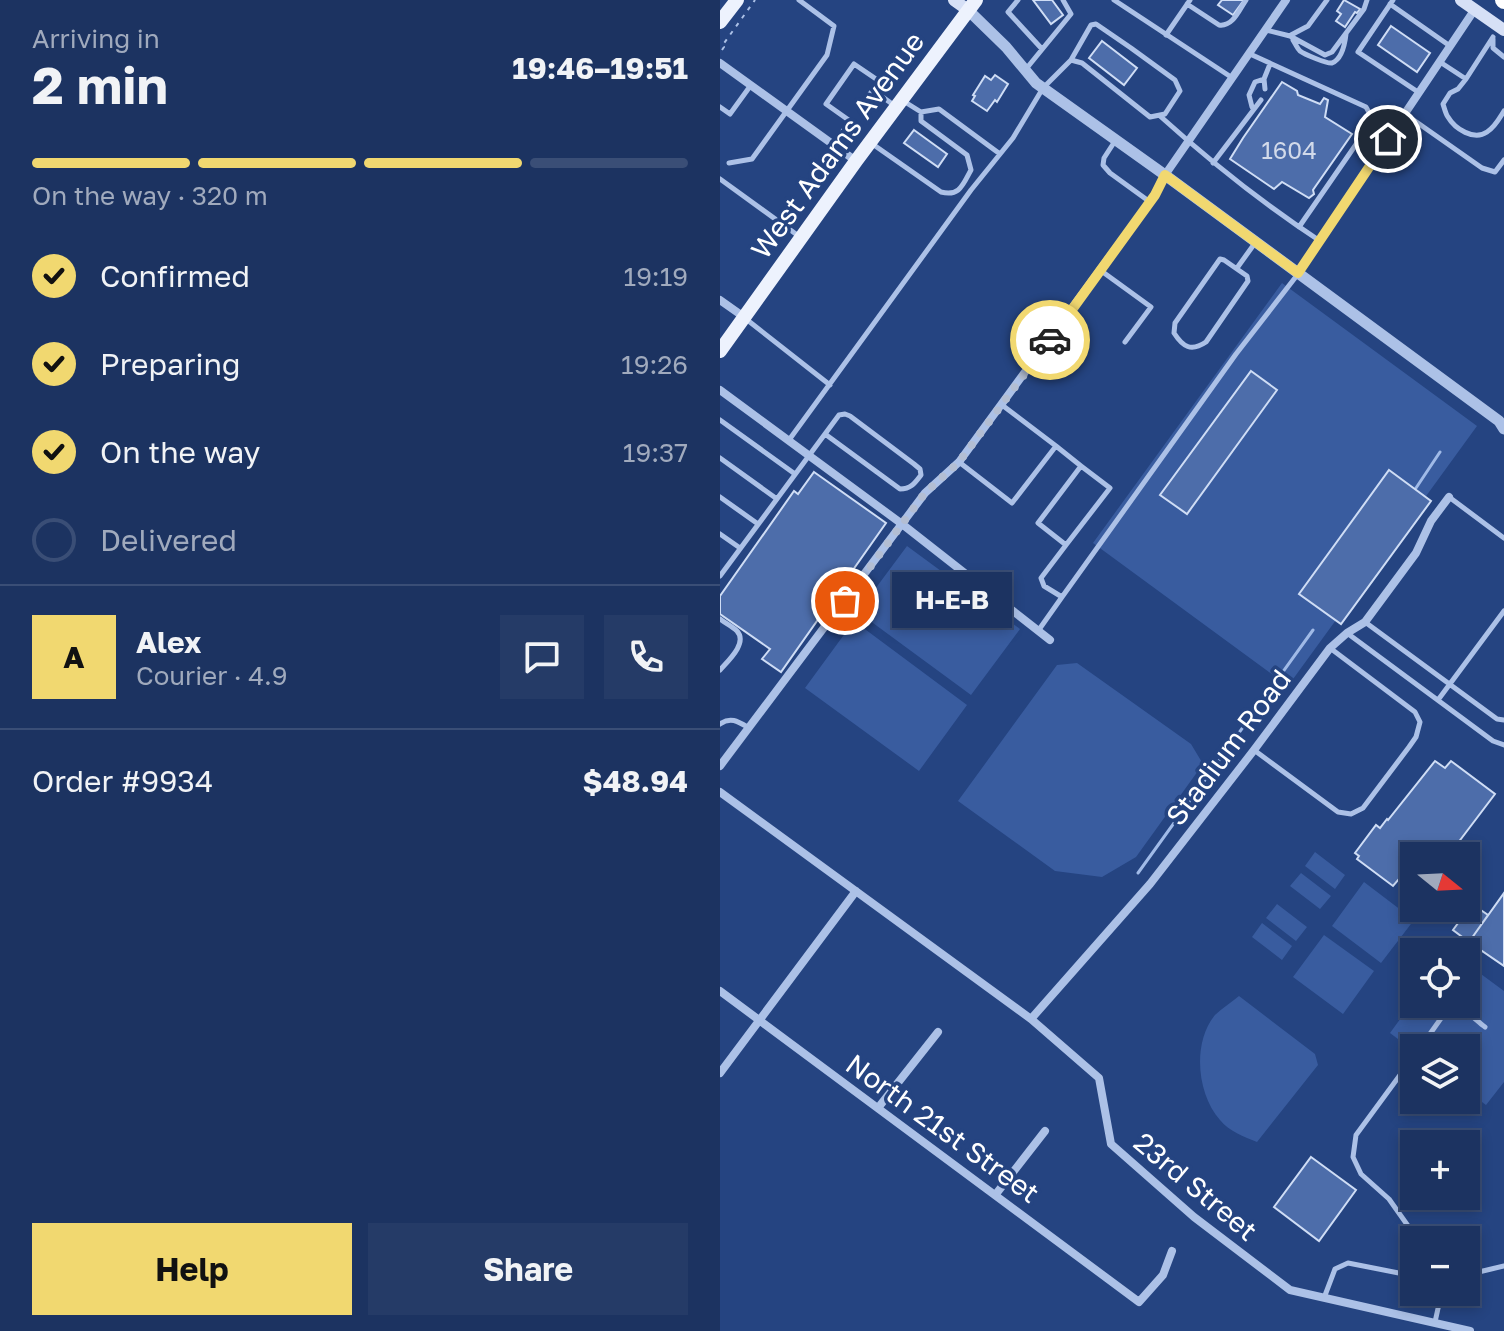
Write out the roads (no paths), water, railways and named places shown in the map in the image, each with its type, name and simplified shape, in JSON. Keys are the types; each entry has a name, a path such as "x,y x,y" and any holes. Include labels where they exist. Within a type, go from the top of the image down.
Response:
{"main road":[{"path":"720,22 737,0"},
{"path":"954,0 972,5"},
{"path":"1461,0 1499,31"},
{"name":"West Adams Avenue","path":"720,351 972,5"}],"street":[{"path":"720,766 925,493 959,462 1002,405 1150,202 1165,175 1286,0"},
{"path":"972,5 1036,83 1502,424"},
{"path":"1298,273 1475,9"},
{"path":"720,63 856,161"},
{"path":"720,300 744,317"},
{"path":"720,390 902,524 1050,640"},
{"name":"Stadium Road","path":"1031,1019 1150,884 1330,648 1365,622 1416,553 1431,521 1449,497"},
{"name":"23rd Street","path":"720,792 1031,1019 1099,1078 1111,1144 1194,1217 1290,1290 1470,1331"},
{"path":"720,1073 856,891"},
{"name":"North 21st Street","path":"720,991 1139,1302 1163,1275 1172,1251"},
{"path":"878,1108 938,1032"},
{"path":"996,1194 1045,1131"}],"lane":[{"path":"729,163 752,159 827,55 834,26 799,0"},
{"path":"1018,0 1008,12 1042,49"},
{"path":"1025,70 1071,14 1063,0"},
{"path":"1114,0 1232,78"},
{"path":"1166,35 1188,2 1224,26 1229,25 1246,0"},
{"path":"1290,36 1308,26 1327,0"},
{"path":"1265,29 1290,36 1325,55 1332,52 1364,9 1367,0"},
{"path":"1419,93 1358,52 1391,2 1450,46"},
{"path":"789,440 971,190 1013,138 1043,88 1071,60 1091,25 1096,24 1175,80 1180,91 1165,114 1150,117 1082,63 1071,60"},
{"path":"1499,31 1493,48 1504,57"},
{"path":"1499,31 1466,79 1443,104 1447,116 1472,136 1485,134 1504,111"},
{"path":"1290,36 1301,51 1328,64 1333,63 1345,46 1346,33"},
{"path":"1249,54 1366,107 1371,120 1299,227"},
{"path":"1440,62 1466,79"},
{"path":"850,121 826,104 854,64 879,81 861,105"},
{"path":"1265,89 1264,79 1270,64"},
{"path":"1252,108 1249,95 1255,82 1264,79"},
{"path":"720,107 730,114 751,85"},
{"path":"873,90 921,112 939,109 1000,154"},
{"path":"1213,163 1261,100"},
{"path":"870,142 941,192 951,195 957,192 971,170 967,155 921,121 921,112"},
{"path":"833,145 855,114"},
{"path":"1405,114 1482,168 1495,172 1504,160"},
{"path":"1159,115 1258,199 1320,241"},
{"path":"1116,140 1103,165 1150,202"},
{"path":"720,179 801,238"},
{"path":"1237,268 1256,242"},
{"path":"1220,259 1237,268 1247,276 1248,281 1206,342 1197,348 1189,348 1174,333 1175,323 1220,259"},
{"path":"1100,270 1151,307 1125,342"},
{"path":"1038,631 1236,354 1298,273"},
{"path":"744,317 830,385"},
{"path":"1002,405 1110,488 1041,578 1044,586 1062,597"},
{"path":"721,571 839,415 845,414 914,464 921,475 912,486 900,489 825,434"},
{"path":"720,420 795,474"},
{"path":"959,462 1012,503 1056,446"},
{"path":"720,458 777,499"},
{"path":"1066,545 1038,523 1081,466"},
{"path":"720,497 758,524"},
{"path":"1449,497 1504,538"},
{"path":"720,534 740,548"},
{"path":"1438,700 1504,611"},
{"path":"720,619 738,632 740,638 740,645 720,670"},
{"path":"1365,622 1497,719 1504,720"},
{"path":"1347,633 1493,741 1504,745"},
{"path":"1254,750 1338,812 1351,814 1363,808 1409,747 1420,722 1415,712 1330,648"},
{"path":"720,724 725,720 734,720 750,728"},
{"path":"1430,1034 1449,1007 1455,1006 1485,1027"},
{"path":"1400,1075 1356,1135 1353,1157 1361,1174 1389,1199 1408,1226"},
{"path":"1324,1298 1335,1269 1348,1263 1400,1273"},
{"path":"1480,1272 1504,1266"},
{"path":"1434,1323 1438,1306"}],"waterway":[{"path":"1416,488 1440,452"},
{"path":"1138,873 1313,630"}],"place":[{"name":"H-E-B","path":"845,601"}]}
